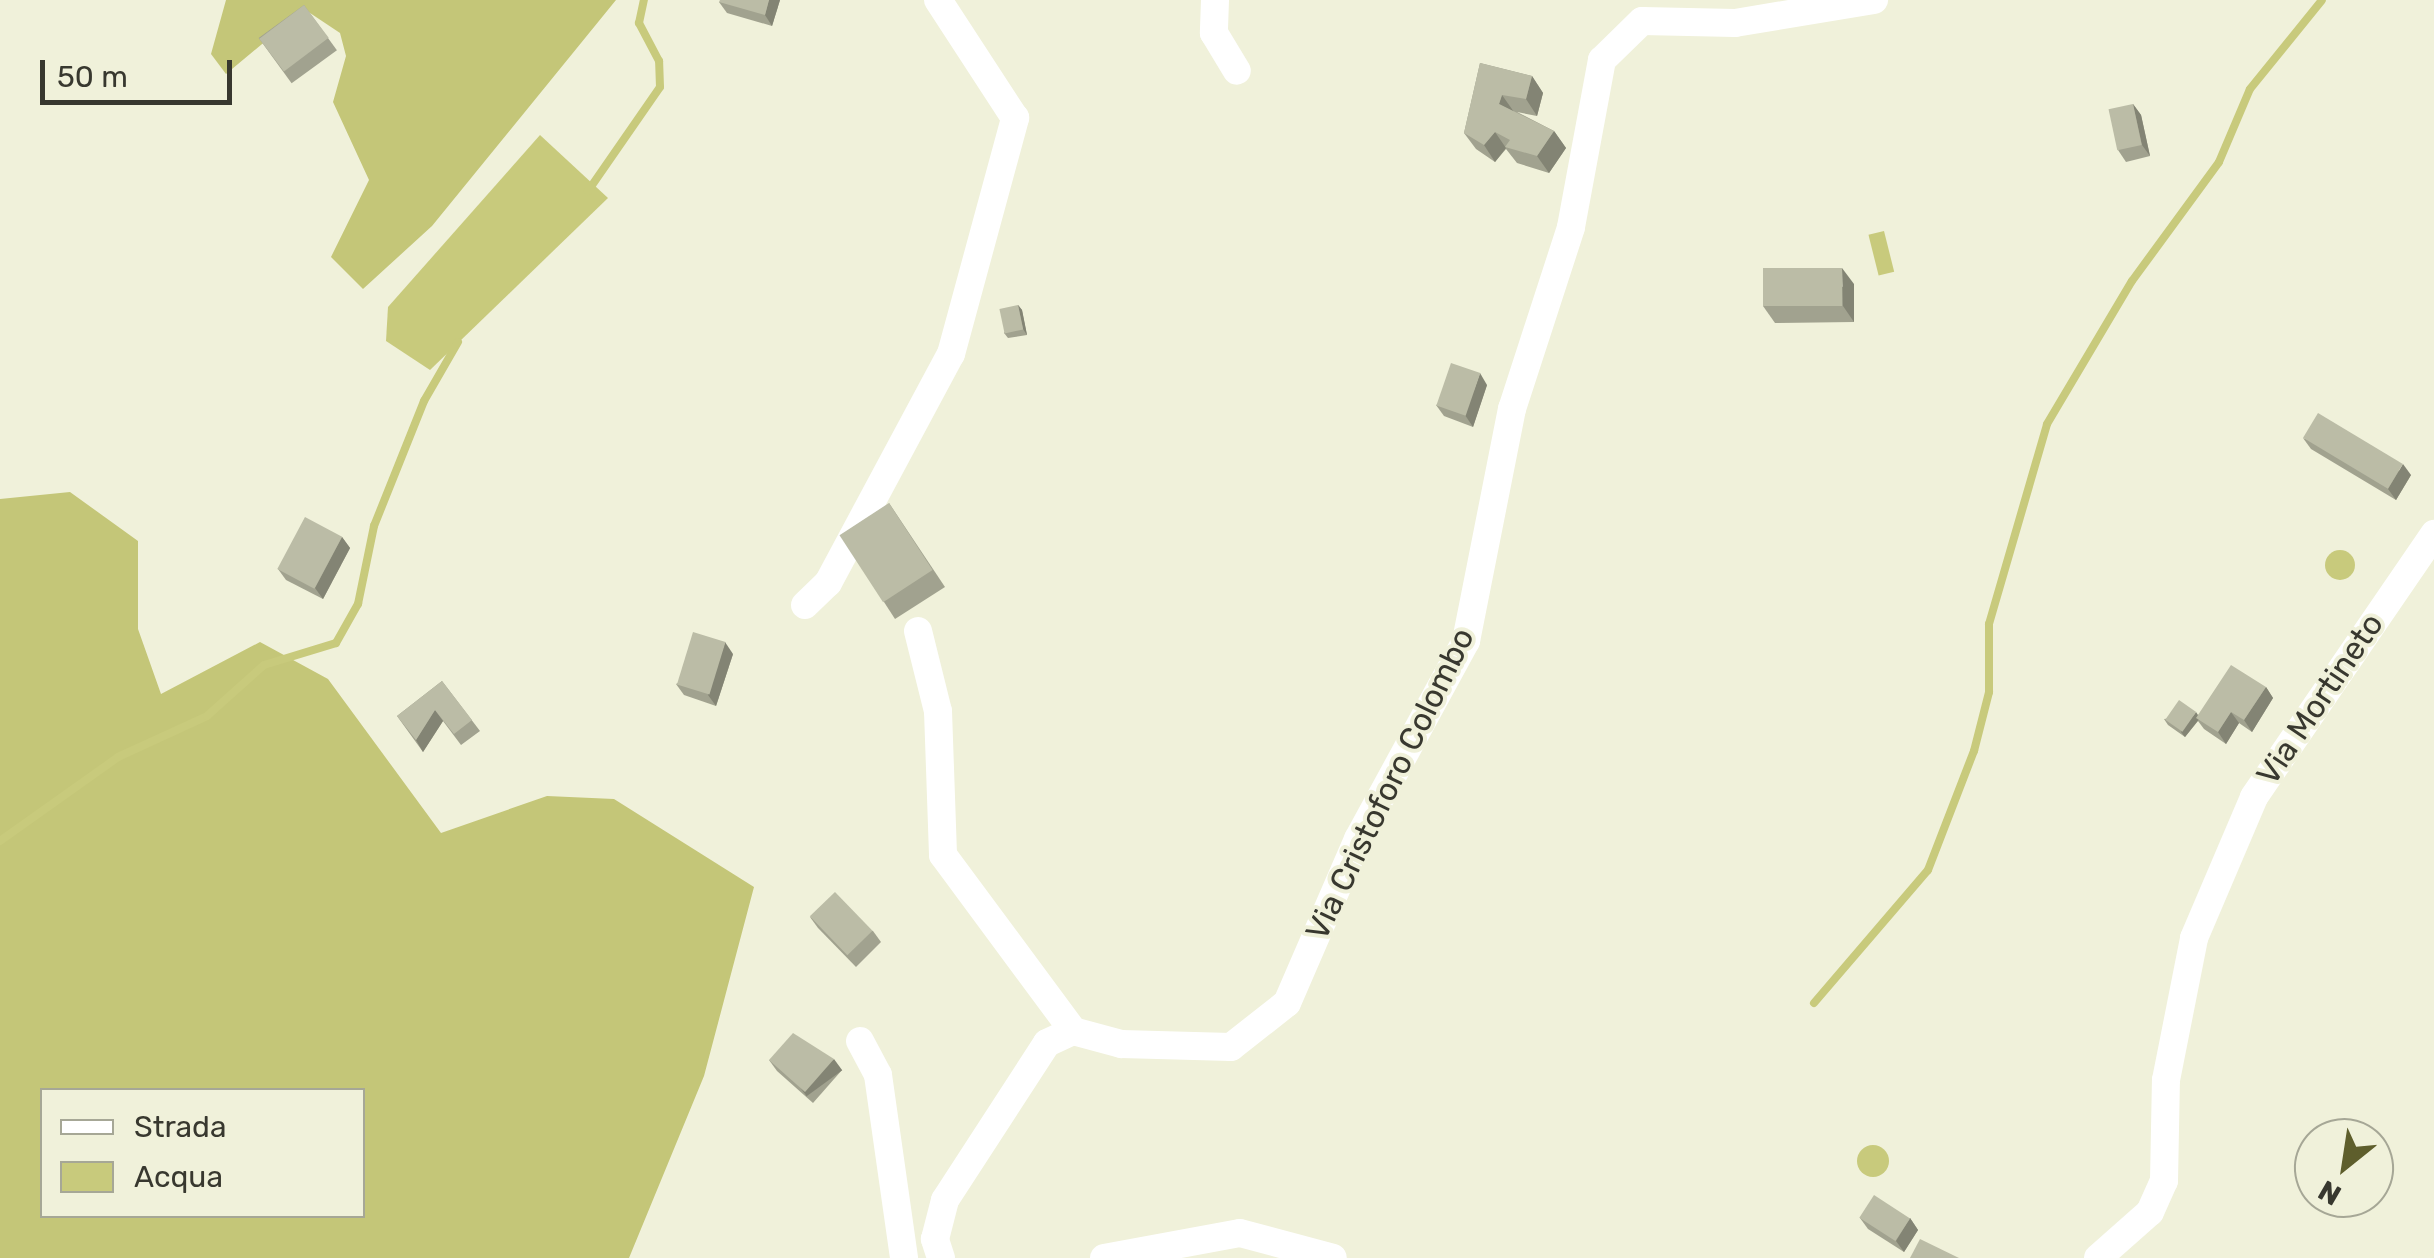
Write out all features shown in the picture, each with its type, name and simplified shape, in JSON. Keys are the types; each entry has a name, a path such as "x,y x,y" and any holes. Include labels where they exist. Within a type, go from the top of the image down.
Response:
{"street":[{"path":"805,605 828,583 951,354 1014,118 938,0"},
{"path":"1214,0 1214,33 1237,70"},
{"name":"Via Cristoforo Colombo","path":"1073,1031 1121,1044 1230,1047 1288,1003 1358,839 1466,641 1512,410 1571,227 1602,60 1642,21 1735,23 1874,0"},
{"name":"Via Mortineto","path":"2098,1258 2150,1212 2164,1181 2166,1080 2194,938 2254,797 2434,534"},
{"path":"918,631 938,711 943,855 1073,1031 1047,1043 945,1200 935,1238 941,1258"},
{"path":"860,1041 878,1075 904,1258"},
{"path":"1104,1258 1240,1233 1334,1258"}],"shaded area":[{"path":"226,0 616,0 432,226 363,289 331,257 369,180 333,102 346,56 340,33 304,9 226,74 211,54"},
{"path":"70,492 138,541 138,629 161,694 260,642 328,679 441,833 547,796 614,799 754,887 704,1076 629,1258 0,1258 0,499"}],"water":[{"path":"540,135 608,198 430,370 386,341 388,307"},
{"path":"1884,231 1894,272 1879,276 1868,235"},
{"path":"2340,550 2351,554 2355,565 2351,576 2340,580 2329,576 2325,565 2329,554"},
{"path":"1873,1145 1884,1150 1889,1161 1884,1172 1873,1177 1862,1172 1857,1161 1862,1150"}],"building":[{"path":"720,0 769,0 765,15"},
{"path":"304,5 329,38 284,71 259,39"},
{"path":"1480,63 1532,76 1526,99 1502,95 1499,104 1554,131 1537,156 1505,147 1510,140 1495,132 1484,145 1464,133"},
{"path":"2133,104 2142,145 2117,150 2109,109"},
{"path":"1763,268 1842,268 1842,306 1763,306"},
{"path":"1018,305 1023,329 1005,333 999,309"},
{"path":"1451,363 1480,373 1466,416 1436,406"},
{"path":"2318,413 2403,464 2388,489 2303,438"},
{"path":"889,503 933,570 883,602 840,535"},
{"path":"305,517 342,537 314,589 277,569"},
{"path":"693,632 726,642 709,695 677,685"},
{"path":"2231,665 2266,687 2244,720 2231,712 2218,732 2196,718"},
{"path":"442,681 472,720 454,734 435,710 416,740 397,716"},
{"path":"2179,700 2196,712 2182,732 2165,720"},
{"path":"835,892 873,931 847,955 810,916"},
{"path":"793,1033 834,1059 805,1092 769,1060"},
{"path":"1874,1195 1910,1218 1895,1241 1859,1218"},
{"path":"1920,1239 1959,1258 1910,1258"}],"waterway":[{"path":"588,191 660,87 659,61 639,23 644,0"},
{"path":"1814,1003 1928,870 1974,751 1989,692 1989,624 2047,424 2132,281 2219,162 2250,89 2322,0"},
{"path":"0,841 118,757 207,716 264,665 336,643 358,604 374,526 424,401 458,342"}]}
